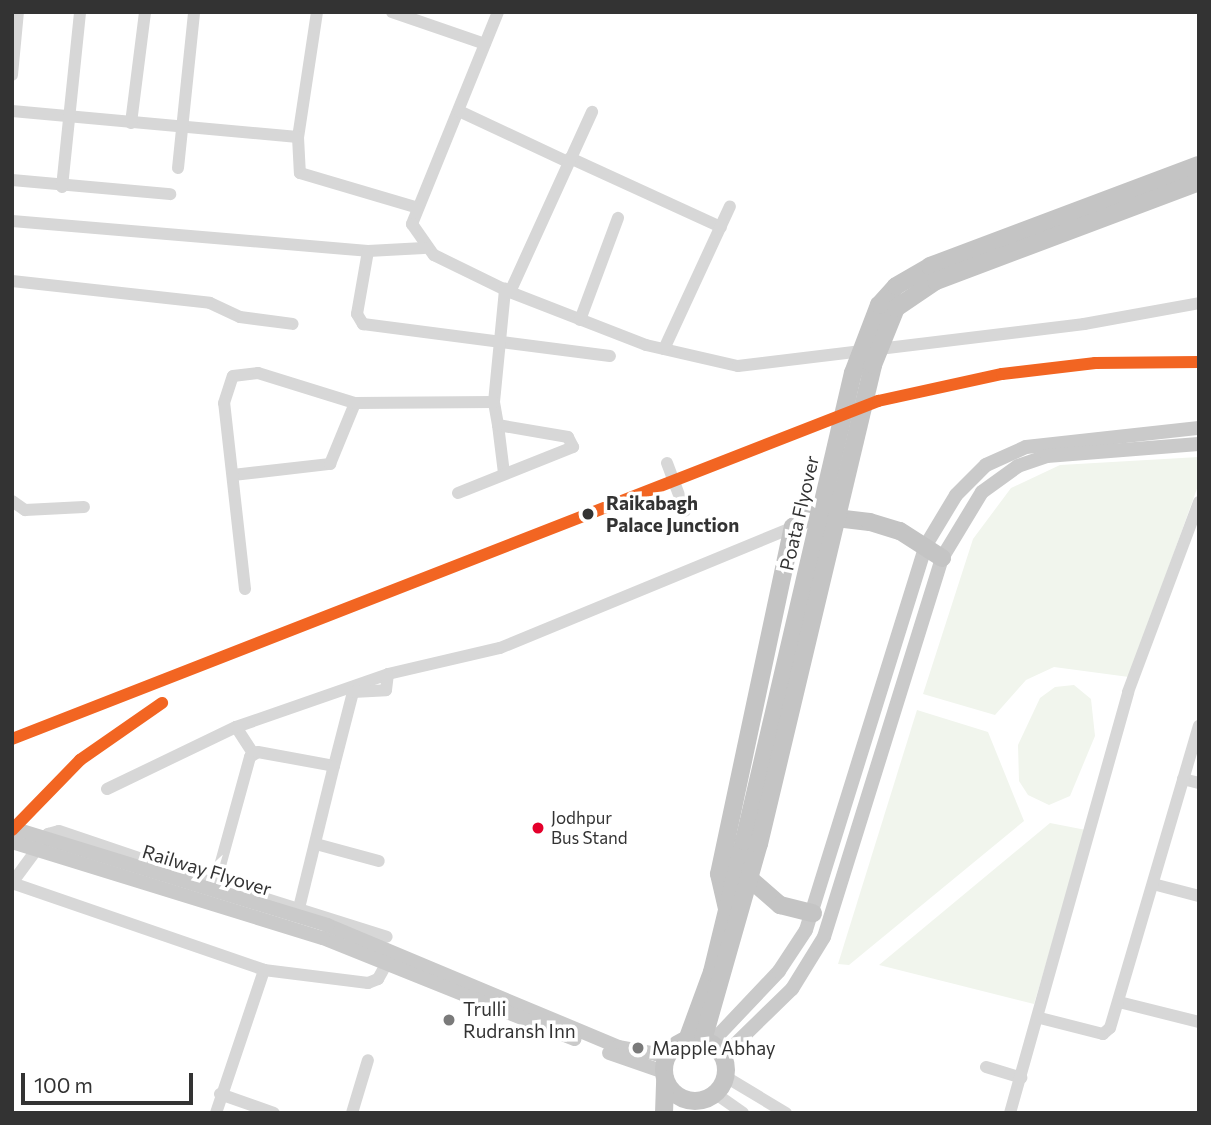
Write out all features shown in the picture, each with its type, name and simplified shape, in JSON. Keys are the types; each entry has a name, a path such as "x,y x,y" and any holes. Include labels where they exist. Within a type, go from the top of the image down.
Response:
{"highway":[{"name":"Poata Flyover","path":"700,1045 750,878 752,843 853,373 879,305 896,286 930,266 1199,165"},
{"name":"Poata Flyover","path":"700,1045 728,913 752,843 873,365 896,308 936,281 1199,182"},
{"path":"728,913 719,874 793,527 810,515 852,518 926,545 942,558"},
{"path":"750,878 780,905 813,913"},
{"path":"664,1113 665,1076 700,1045 726,1077 716,1094 693,1107 676,1095 665,1076"}],"main road":[{"path":"700,1045 779,971 813,913 926,545 956,495 1002,457 1067,439 1199,428"},
{"path":"389,950 618,1047 656,1054 700,1045 792,989 824,937 896,713 942,558 982,492 1018,466 1097,450 1199,444"},
{"path":"876,708 896,713"},
{"name":"Railway Flyover","path":"12,828 325,932"},
{"name":"Railway Flyover","path":"12,842 389,950"},
{"path":"389,950 665,1076"}],"street":[{"path":"12,75 18,12"},
{"path":"62,187 80,12"},
{"path":"131,123 145,12"},
{"path":"178,168 194,12"},
{"path":"317,12 298,137 300,173 415,207"},
{"path":"392,12 485,44"},
{"path":"424,248 412,224 415,207 459,111 498,12"},
{"path":"12,111 298,137"},
{"path":"459,111 721,227"},
{"path":"504,473 494,402 508,290 592,112"},
{"path":"12,180 62,187 170,194"},
{"path":"664,349 730,205"},
{"path":"580,320 618,218"},
{"path":"12,221 368,251 424,248 508,290 580,320 664,349 748,365 1122,319 1199,303"},
{"path":"368,251 357,314 363,324 610,356"},
{"path":"12,281 211,303 240,317 293,324"},
{"path":"245,589 225,403 233,376 258,373 355,403 494,402"},
{"path":"233,475 330,464 355,403"},
{"path":"458,493 504,473 561,456 573,442 498,425"},
{"path":"667,463 685,511"},
{"path":"12,501 25,510 84,507"},
{"path":"1010,1113 1040,1018 1128,692 1196,518 1199,502"},
{"path":"107,789 236,727 388,674 500,648 793,527"},
{"path":"299,908 353,692 386,690 388,674"},
{"path":"1040,1018 1103,1034 1119,1002 1199,726"},
{"path":"236,727 253,753 334,766"},
{"path":"215,884 253,753"},
{"path":"1184,779 1199,783"},
{"path":"59,831 215,884 299,908 389,950 378,979 359,983 264,970 12,883 48,834 59,831"},
{"path":"316,844 379,861"},
{"path":"1153,884 1199,896"},
{"path":"216,1113 220,1094 264,970"},
{"path":"1119,1002 1199,1022"},
{"path":"352,1113 368,1060"},
{"path":"986,1067 1021,1078"},
{"path":"726,1077 786,1113"},
{"path":"220,1094 274,1113"},
{"path":"716,1094 743,1113"}],"shaded area":[{"path":"1199,457 1199,483 1129,677 1054,667 1026,680 995,715 923,694 973,539 1011,488 1060,465"},
{"path":"1074,685 1091,699 1095,736 1070,796 1049,805 1028,795 1019,781 1018,745 1040,698 1055,687"},
{"path":"917,710 988,732 1024,821 849,965 838,964"},
{"path":"1050,823 1086,830 1034,1004 879,965"}],"transit line":[{"path":"12,739 878,401 1002,374 1095,363 1199,362"},
{"path":"12,830 80,760 162,703"}],"place":[{"name":"Raikabagh Palace Junction","path":"588,514"},
{"name":"Jodhpur Bus Stand","path":"538,828"},
{"name":"Trulli Rudransh Inn","path":"449,1020"},
{"name":"Mapple Abhay","path":"638,1048"}]}
